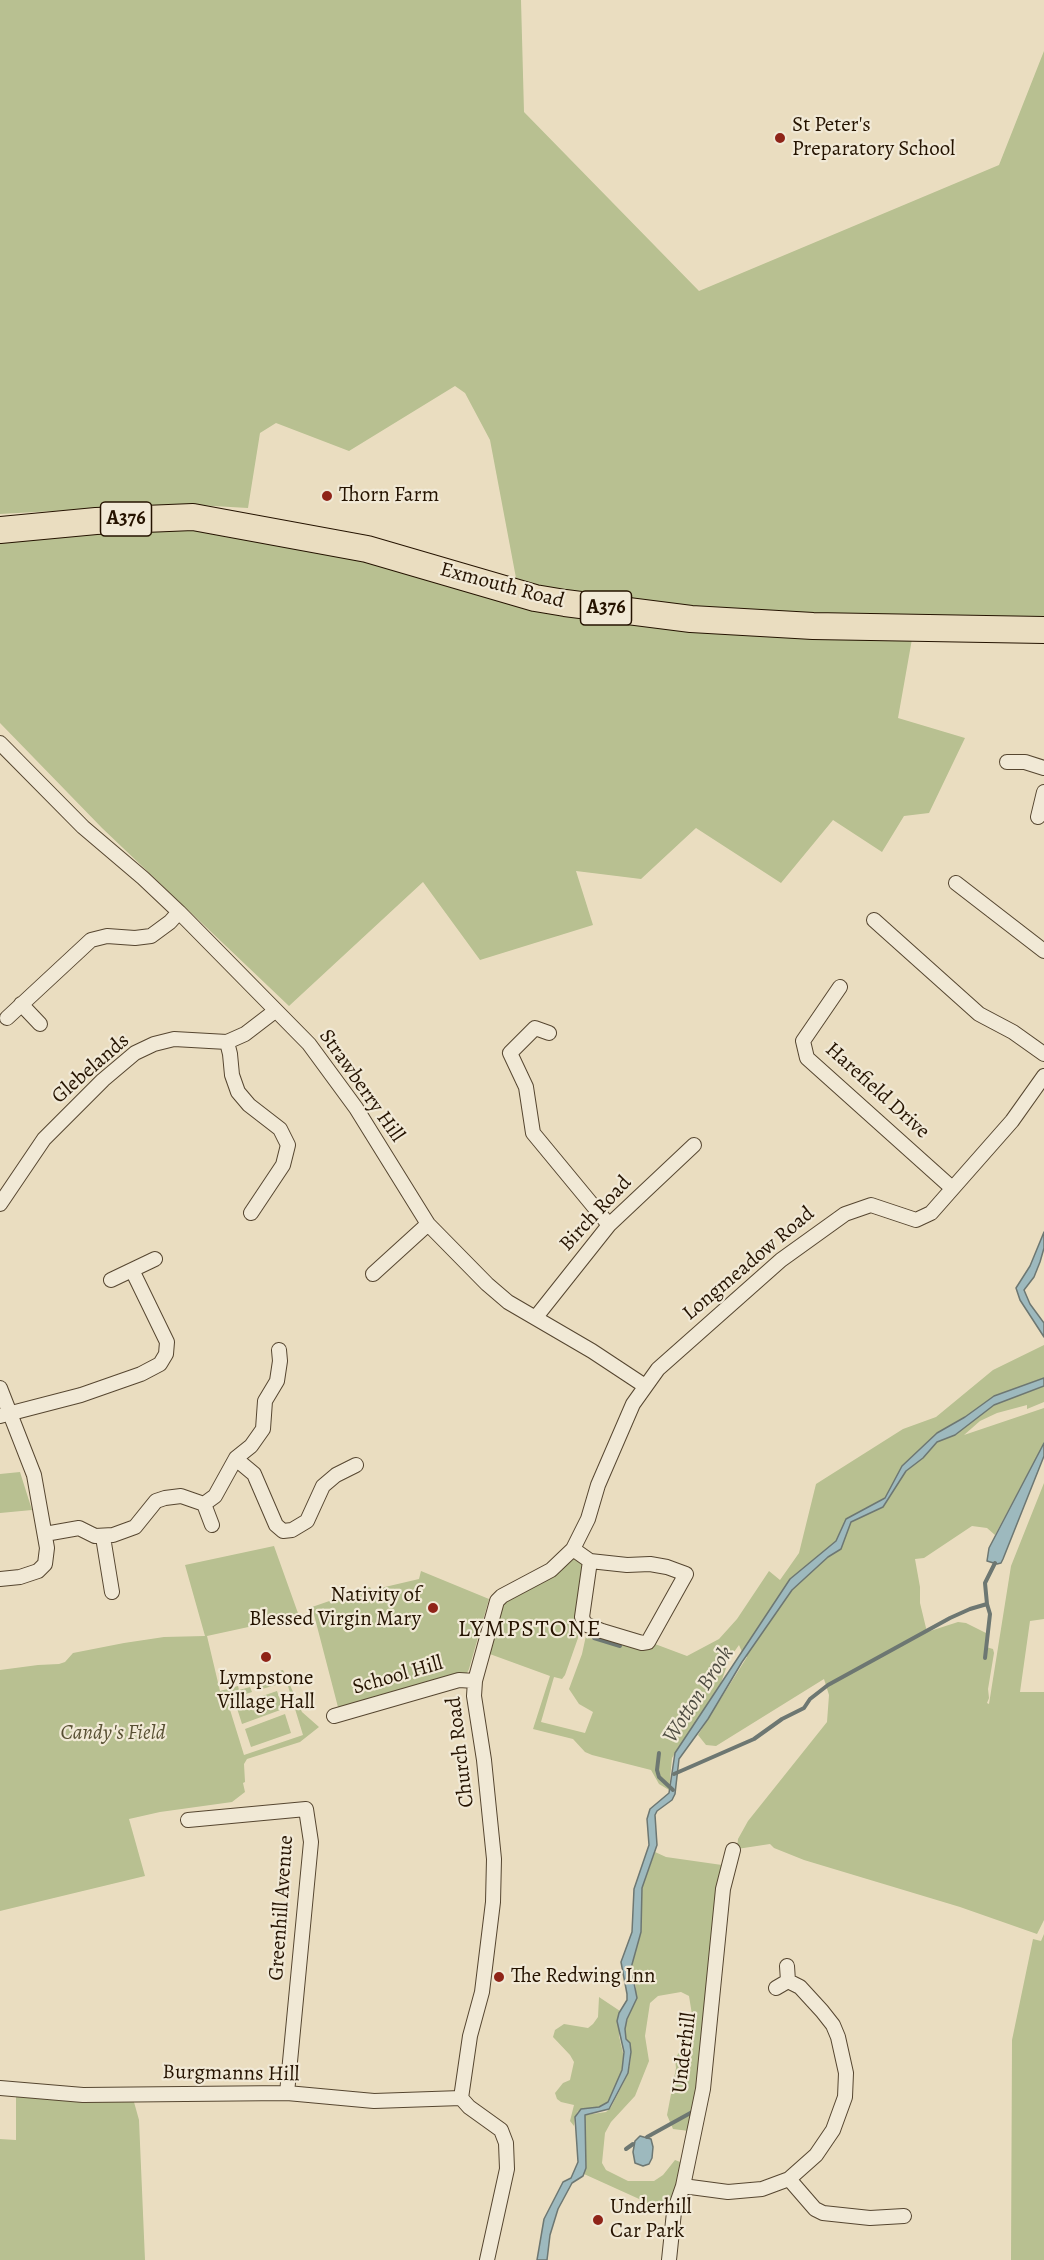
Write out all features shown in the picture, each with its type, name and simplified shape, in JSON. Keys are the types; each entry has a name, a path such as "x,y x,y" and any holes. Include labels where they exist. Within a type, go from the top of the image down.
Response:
{"highway":[{"name":"Exmouth Road","path":"0,530 96,521 193,517 367,549 535,598 566,603 691,619 813,626 1044,630"}],"street":[{"name":"Strawberry Hill","path":"0,743 83,827 179,912 309,1044 342,1087 428,1224 487,1284 508,1302 536,1317 645,1386"},
{"path":"1007,762 1025,762 1044,768"},
{"path":"1038,817 1044,792"},
{"path":"955,884 1044,951"},
{"path":"7,1018 91,940 107,936 135,938 151,936 179,912"},
{"path":"874,920 979,1014 1013,1032 1044,1054"},
{"name":"Harefield Drive","path":"840,987 803,1041 807,1058 952,1188"},
{"path":"21,1004 40,1024"},
{"path":"251,1214 282,1165 288,1144 280,1129 249,1105 238,1092 232,1075 231,1054 227,1042 245,1034 275,1011"},
{"path":"549,1033 535,1028 510,1053 526,1087 533,1133 609,1225"},
{"name":"Glebelands","path":"0,1204 44,1139 103,1080 135,1053 154,1044 174,1040 227,1042"},
{"name":"Longmeadow Road","path":"645,1386 658,1369 781,1260 844,1214 871,1205 916,1220 931,1213 1012,1121 1035,1092 1044,1076"},
{"name":"Birch Road","path":"536,1317 609,1225 694,1145"},
{"path":"373,1274 428,1224"},
{"path":"111,1280 155,1259"},
{"path":"5,1415 81,1395 141,1374 160,1364 166,1354 167,1342 132,1270"},
{"path":"204,1504 214,1496 236,1459 251,1446 263,1429 265,1401 277,1381 279,1350"},
{"name":"Church Road","path":"461,2098 470,2036 482,1992 491,1929 495,1869 484,1760 474,1696 475,1681 497,1601 502,1596 551,1570 573,1549 588,1519 598,1485 633,1404 645,1386"},
{"path":"0,1388 5,1415 34,1475 47,1555 45,1564 38,1571 20,1577 0,1579"},
{"path":"236,1459 254,1474 276,1525 283,1531 292,1530 307,1521 323,1486 336,1474 356,1465"},
{"path":"45,1534 80,1528 95,1536 103,1537 127,1531 135,1527 156,1501 181,1496 204,1504 212,1525"},
{"path":"103,1537 112,1592"},
{"path":"573,1549 590,1561 627,1565 650,1564 686,1574 648,1642 642,1643 584,1622 582,1617 590,1561"},
{"name":"School Hill","path":"334,1716 459,1680 475,1681"},
{"name":"Greenhill Avenue","path":"188,1820 306,1809 311,1842 287,2093"},
{"name":"Underhill","path":"669,2260 674,2212 683,2186 704,2089 723,1889 733,1850"},
{"path":"787,1966 788,1981"},
{"path":"683,2186 728,2192 762,2189 789,2179 816,2155 833,2130 845,2097 846,2073 842,2052 833,2025 800,1987 788,1981"},
{"path":"776,1988 788,1981"},
{"name":"Burgmanns Hill","path":"0,2088 83,2095 287,2093 374,2101 461,2098"},
{"path":"461,2098 469,2107 501,2130 506,2143 507,2169 487,2260"},
{"path":"789,2179 815,2209 833,2216 870,2224 904,2216"}],"green space":[{"path":"0,0 521,0 524,112 699,291 999,165 1044,51 1044,617 735,616 571,595 516,578 490,440 465,393 455,386 349,451 276,423 260,433 248,508 178,504 0,514"},
{"path":"186,527 394,566 912,639 898,718 965,738 929,813 904,816 882,852 833,820 781,883 696,828 641,879 576,871 593,925 480,960 423,882 289,1006 102,828 0,723 0,538"},
{"path":"1044,1345 1044,1402 1027,1409 1027,1405 997,1413 980,1421 964,1435 1044,1408 1044,1443 995,1535 987,1528 972,1526 924,1558 915,1559 920,1587 920,1603 927,1632 958,1622 966,1623 986,1633 986,1647 993,1649 994,1653 988,1689 987,1703 989,1704 1011,1566 1044,1483 1044,1619 1030,1621 1020,1692 1044,1692 1044,1920 1037,1934 960,1907 804,1860 774,1848 770,1844 737,1849 738,1839 748,1821 827,1722 829,1695 824,1679 716,1746 706,1745 698,1735 747,1657 739,1645 729,1659 721,1683 672,1758 669,1790 659,1784 651,1770 592,1755 585,1752 573,1739 533,1729 550,1676 487,1653 502,1603 570,1559 582,1564 584,1572 578,1638 565,1675 562,1679 554,1677 541,1722 585,1733 593,1712 579,1704 569,1689 582,1654 587,1631 651,1647 655,1644 687,1656 719,1639 737,1619 769,1571 780,1580 799,1553 816,1484 903,1429 936,1417 993,1370"},
{"path":"20,1472 32,1510 0,1513 0,1474"},
{"name":"Candy's Field","path":"274,1546 299,1616 207,1636 220,1691 238,1686 239,1690 250,1687 252,1692 227,1700 244,1755 303,1735 288,1686 290,1685 302,1712 319,1727 300,1742 247,1759 244,1764 245,1792 232,1802 160,1812 129,1819 145,1876 0,1911 0,1670 59,1664 65,1662 73,1653 124,1643 164,1637 205,1636 185,1565"},
{"path":"421,1571 489,1599 465,1677 339,1711 312,1607 370,1587 372,1590 419,1579"},
{"path":"283,1670 288,1680 286,1682 259,1690 258,1685 250,1684 248,1678"},
{"path":"277,1691 283,1709 242,1724 236,1705"},
{"path":"285,1714 291,1733 251,1747 245,1729"},
{"path":"655,1852 666,1857 722,1865 698,2089 689,2131 673,2129 667,2115 676,2068 675,2059 694,2027 689,1996 681,1992 658,1996 650,2003 645,2036 649,2061 635,2096 611,2122 605,2133 602,2163 606,2170 628,2181 654,2181 663,2175 675,2160 683,2163 668,2208 648,2203 584,2174 586,2168 585,2115 606,2112 611,2107 626,2078 630,2064 631,2052 625,2029 636,1987 631,1968 641,1932 642,1888"},
{"path":"1044,1934 1044,2260 1011,2260 1012,2040 1033,1939 1041,1941"},
{"path":"599,1997 620,2011 619,2036 624,2057 623,2066 613,2095 608,2102 599,2107 578,2111 574,2126 570,2121 574,2105 561,2102 555,2093 563,2083 570,2080 574,2062 553,2037 555,2030 564,2024 588,2028 593,2024 598,2017"},
{"path":"16,2096 134,2102 139,2120 145,2260 0,2260 0,2139 16,2140"}],"water":[{"path":"1044,1232 1044,1248 1040,1262 1034,1277 1024,1290 1030,1304 1044,1323 1044,1337 1020,1300 1016,1288 1030,1266"},
{"path":"1044,1378 1044,1386 994,1405 955,1435 937,1442 923,1458 906,1471 883,1507 851,1522 841,1549 828,1557 792,1590 742,1662 708,1719 679,1759 675,1794 672,1800 655,1815 657,1845 642,1888 641,1932 631,1968 637,1998 625,2029 631,2052 628,2073 609,2109 585,2115 586,2168 583,2176 572,2183 558,2209 550,2235 547,2260 537,2260 544,2219 563,2182 571,2178 578,2162 575,2117 581,2109 599,2107 608,2102 622,2070 624,2052 617,2021 627,2000 627,1994 621,1962 632,1932 634,1889 649,1845 647,1819 650,1809 669,1793 675,1753 790,1579 836,1541 846,1519 885,1498 902,1466 937,1433 965,1417 994,1396"},
{"path":"1044,1443 1044,1456 1003,1559 997,1564 987,1561 989,1548"},
{"path":"640,2136 651,2139 653,2147 649,2164 643,2166 635,2163 633,2152 635,2141"}],"waterway":[{"path":"674,1774 754,1739 782,1719 804,1708 810,1699 828,1685 950,1618 987,1604 985,1583 995,1563"},
{"path":"985,1658 990,1614 987,1604"},
{"path":"594,1638 620,1646"},
{"path":"659,1753 657,1770 659,1777 673,1790"},
{"path":"647,2137 694,2111"},
{"path":"626,2149 633,2144"}],"place":[{"name":"St Peter's Preparatory School","path":"780,138"},
{"name":"Thorn Farm","path":"327,496"},
{"name":"Nativity of Blessed Virgin Mary","path":"433,1608"},
{"name":"Lympstone Village Hall","path":"266,1657"},
{"name":"The Redwing Inn","path":"499,1977"},
{"name":"Underhill Car Park","path":"598,2220"}],"district":[{"name":"LYMPSTONE","path":"530,1630"}],"water label":[{"name":"Wotton Brook","path":"699,1695"}]}
